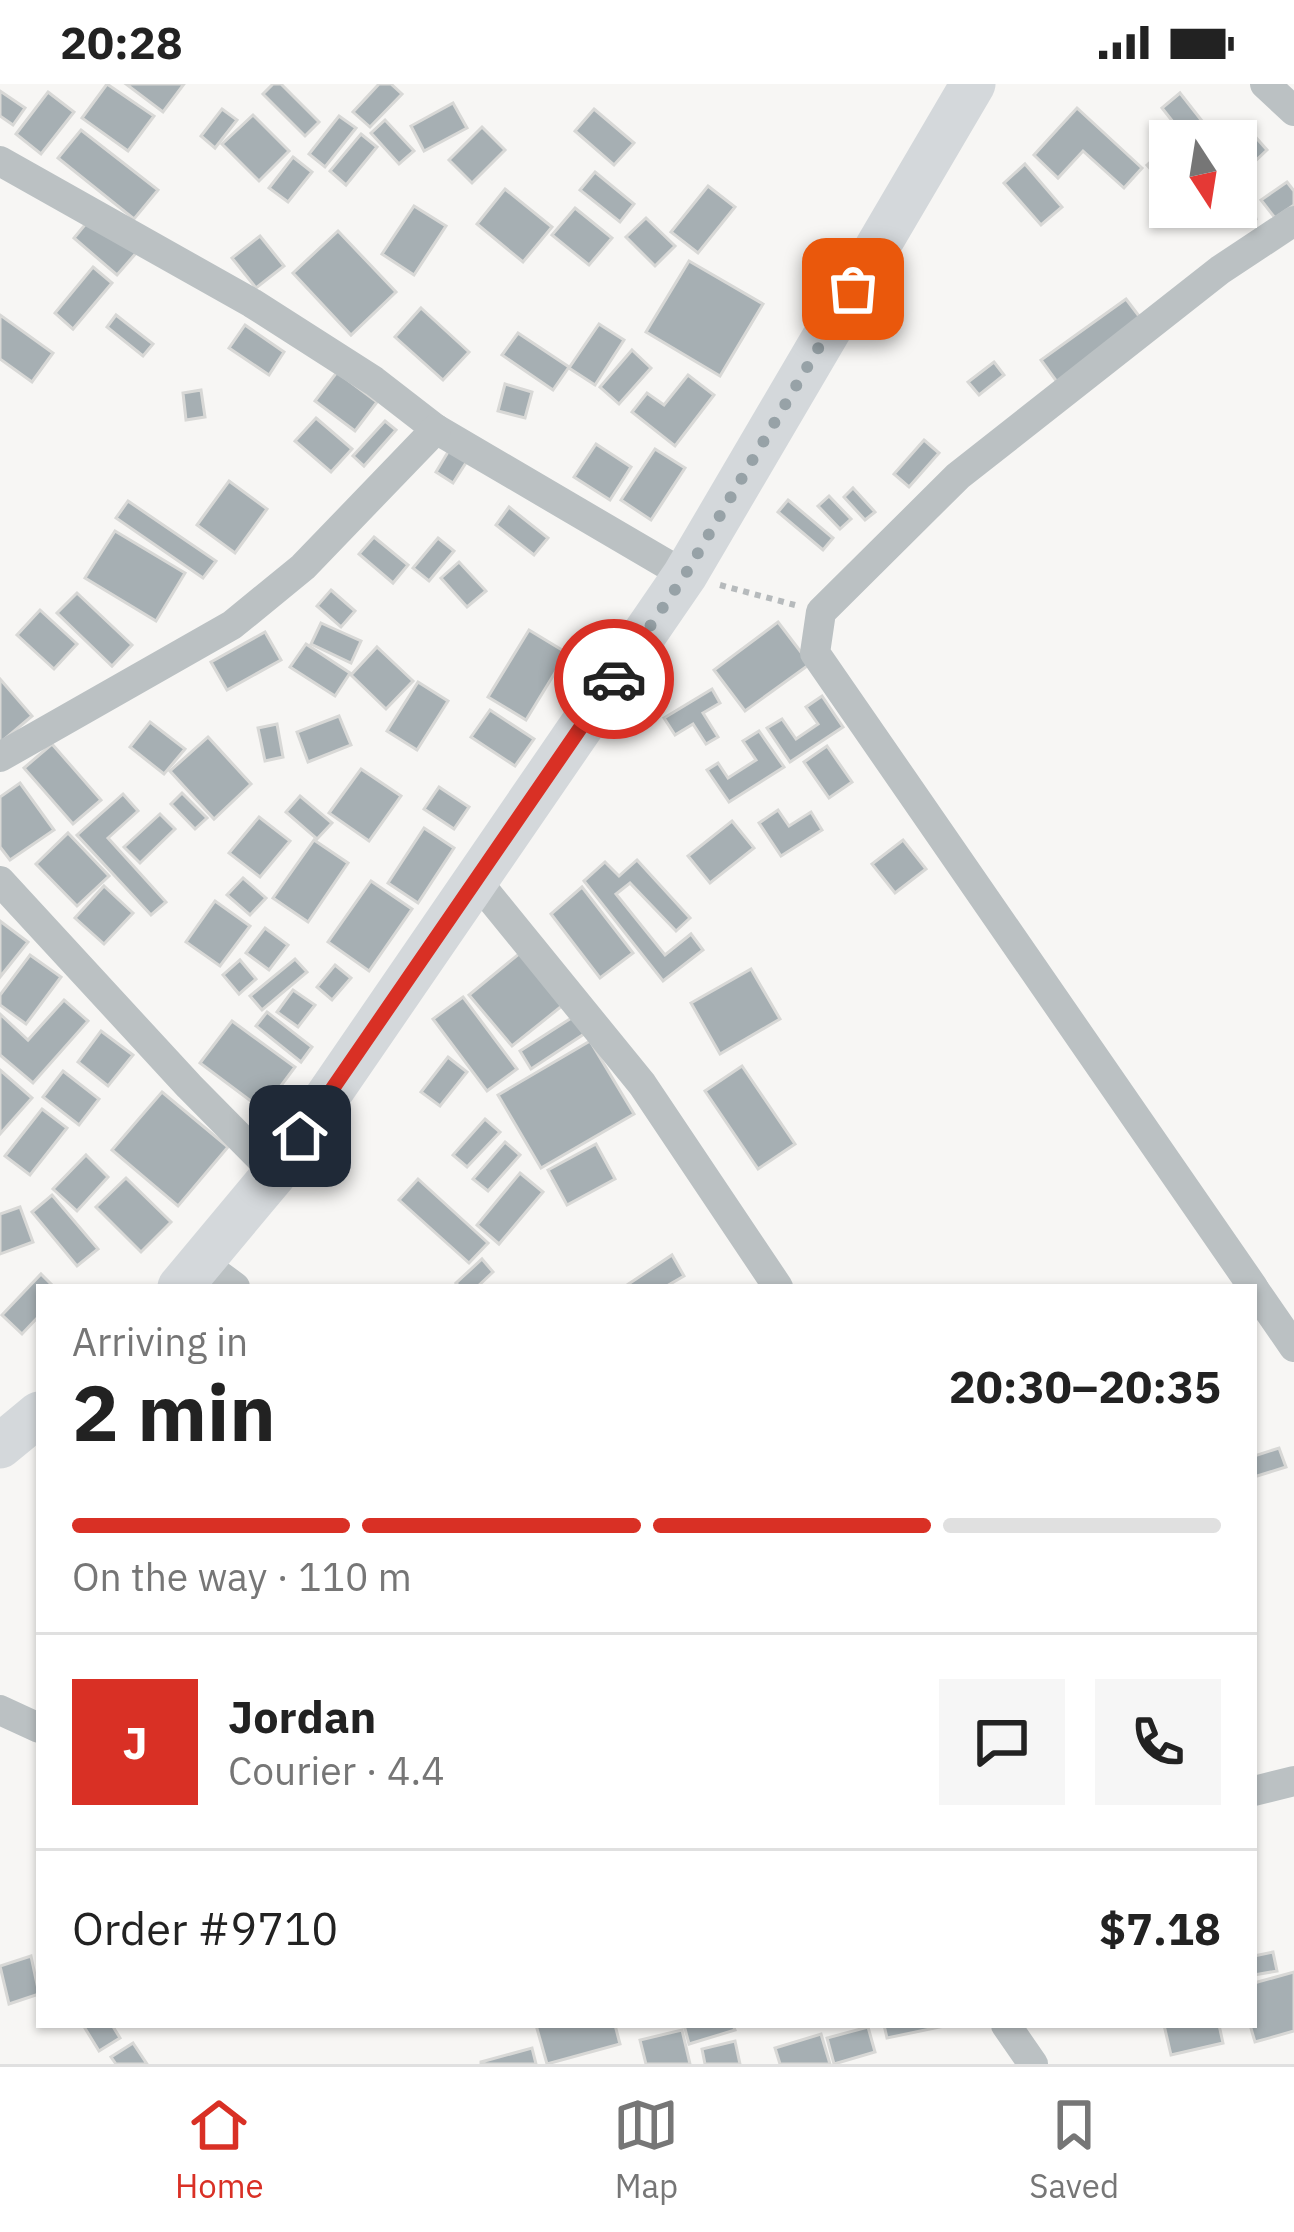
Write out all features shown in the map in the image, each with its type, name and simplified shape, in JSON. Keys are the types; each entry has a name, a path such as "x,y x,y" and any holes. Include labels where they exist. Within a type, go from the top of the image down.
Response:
{"main road":[{"path":"206,1279 685,575 973,84"},
{"path":"0,1446 36,1416"}],"street":[{"path":"1265,84 1294,111"},
{"path":"0,161 251,303 374,381 436,429 685,575"},
{"path":"1250,1284 815,653 821,612 958,476 1220,270 1294,221"},
{"path":"0,757 232,626 303,567 436,429"},
{"path":"476,880 642,1084 776,1284"},
{"path":"0,881 275,1172"},
{"path":"1257,1294 1294,1346"},
{"path":"0,1710 36,1727"},
{"path":"1257,1790 1294,1781"},
{"path":"1008,2028 1033,2064"}],"path":[{"path":"685,575 821,612"}],"building":[{"path":"107,84 154,116 128,151 82,118"},
{"path":"126,84 184,84 163,112"},
{"path":"273,84 281,84 319,122 305,136 263,94"},
{"path":"379,84 391,84 402,94 370,127 353,112"},
{"path":"0,91 25,108 13,125 0,116"},
{"path":"48,92 74,112 41,154 16,134"},
{"path":"1180,93 1201,120 1171,120 1162,108"},
{"path":"453,103 467,128 424,151 411,126"},
{"path":"1077,108 1142,168 1124,188 1083,151 1058,178 1034,155"},
{"path":"222,109 237,120 215,148 201,136"},
{"path":"594,109 634,143 614,165 575,131"},
{"path":"253,115 289,151 259,181 222,144"},
{"path":"339,116 356,128 325,167 309,154"},
{"path":"385,120 414,151 399,164 371,133"},
{"path":"482,127 505,150 472,183 449,160"},
{"path":"81,130 158,190 134,219 58,158"},
{"path":"361,134 377,147 346,185 330,171"},
{"path":"1257,139 1267,150 1257,159"},
{"path":"293,157 312,172 288,202 269,188"},
{"path":"1025,164 1062,207 1041,225 1004,183"},
{"path":"595,172 634,204 620,222 580,190"},
{"path":"1287,182 1294,191 1294,205 1275,218 1261,200"},
{"path":"708,186 735,207 698,253 671,232"},
{"path":"505,189 552,227 523,262 477,224"},
{"path":"414,206 446,226 414,275 382,254"},
{"path":"575,208 612,238 589,265 552,235"},
{"path":"93,215 137,252 117,275 74,238"},
{"path":"646,218 675,246 655,266 626,237"},
{"path":"338,231 396,292 351,335 293,273"},
{"path":"260,236 284,266 256,288 232,258"},
{"path":"689,261 763,304 720,376 646,332"},
{"path":"93,267 112,283 73,329 55,313"},
{"path":"1126,299 1142,320 1057,382 1041,360"},
{"path":"421,308 469,352 443,380 395,337"},
{"path":"0,315 53,353 32,382 0,359"},
{"path":"116,315 153,344 143,356 107,327"},
{"path":"599,324 624,340 595,385 569,368"},
{"path":"245,325 284,352 269,375 229,348"},
{"path":"518,333 569,367 553,390 502,355"},
{"path":"632,350 651,368 619,404 600,387"},
{"path":"994,362 1004,375 979,395 968,382"},
{"path":"337,372 377,402 355,431 315,401"},
{"path":"688,375 714,395 675,446 632,412 647,393 664,405"},
{"path":"505,384 532,392 525,418 498,411"},
{"path":"201,390 205,417 186,420 183,393"},
{"path":"316,418 352,449 331,472 295,441"},
{"path":"385,421 396,430 364,466 353,456"},
{"path":"924,440 939,453 909,487 894,474"},
{"path":"596,444 631,467 610,500 574,477"},
{"path":"451,447 469,458 453,483 436,472"},
{"path":"655,449 685,468 651,520 621,500"},
{"path":"229,481 267,509 235,553 197,525"},
{"path":"853,488 875,512 865,520 844,497"},
{"path":"829,496 851,519 840,529 818,506"},
{"path":"788,500 833,538 823,550 778,512"},
{"path":"128,501 216,561 203,578 116,518"},
{"path":"509,507 548,538 534,555 496,525"},
{"path":"115,531 185,573 156,621 85,578"},
{"path":"374,537 408,565 393,583 359,554"},
{"path":"438,538 454,551 429,581 413,568"},
{"path":"459,562 486,591 467,607 441,578"},
{"path":"331,590 355,611 341,627 317,606"},
{"path":"77,593 132,645 112,666 57,613"},
{"path":"40,610 77,644 54,669 17,635"},
{"path":"778,622 810,664 745,711 714,670"},
{"path":"321,623 361,641 351,663 311,644"},
{"path":"529,630 567,653 526,720 488,697"},
{"path":"265,632 281,660 227,690 211,662"},
{"path":"306,644 350,673 335,696 290,667"},
{"path":"377,647 413,681 386,709 351,675"},
{"path":"0,679 32,716 0,743"},
{"path":"418,682 448,701 417,750 387,731"},
{"path":"712,689 720,703 703,713 718,737 706,744 693,724 675,735 664,718"},
{"path":"822,696 843,727 790,762 767,728 782,719 796,739 818,724 806,707"},
{"path":"490,710 534,739 515,766 471,737"},
{"path":"339,716 351,745 308,762 297,732"},
{"path":"150,722 185,749 164,774 130,747"},
{"path":"277,724 283,757 265,761 258,728"},
{"path":"759,731 784,767 729,802 707,770 718,763 728,778 756,760 743,741"},
{"path":"208,737 251,784 214,819 170,771"},
{"path":"52,744 101,800 73,824 24,768"},
{"path":"827,746 852,782 829,798 804,762"},
{"path":"361,769 401,796 369,841 329,813"},
{"path":"20,783 54,830 10,860 0,847 0,797"},
{"path":"439,787 469,807 454,829 424,809"},
{"path":"182,793 207,818 195,829 171,804"},
{"path":"123,794 138,811 108,838 166,902 151,915 77,835"},
{"path":"300,796 332,823 317,839 286,812"},
{"path":"778,810 789,826 811,812 822,830 781,856 759,823"},
{"path":"160,814 175,829 140,863 124,847"},
{"path":"259,817 290,841 260,877 229,853"},
{"path":"732,821 754,848 710,883 688,856"},
{"path":"424,828 454,848 418,903 388,883"},
{"path":"68,833 109,876 77,906 36,864"},
{"path":"314,840 348,863 308,922 273,898"},
{"path":"903,840 926,869 895,893 872,864"},
{"path":"637,860 690,918 676,931 630,883 616,894 665,955 691,934 703,950 663,981 584,881 605,862 619,876"},
{"path":"243,878 266,898 250,915 227,895"},
{"path":"371,881 412,909 369,971 328,942"},
{"path":"104,886 133,913 104,944 75,918"},
{"path":"582,887 633,953 600,978 551,914"},
{"path":"215,901 250,926 220,966 186,942"},
{"path":"0,921 28,942 0,977"},
{"path":"265,928 288,945 269,970 246,953"},
{"path":"520,953 563,1005 512,1046 469,995"},
{"path":"30,955 61,977 26,1024 0,1005 0,995"},
{"path":"295,959 307,972 262,1010 250,996"},
{"path":"240,960 256,979 239,994 223,975"},
{"path":"335,965 351,978 332,1000 317,987"},
{"path":"751,969 780,1019 720,1054 691,1003"},
{"path":"293,990 315,1005 298,1027 277,1012"},
{"path":"463,997 517,1069 487,1091 433,1019"},
{"path":"64,1000 88,1021 33,1083 0,1055 0,1014 28,1040"},
{"path":"267,1012 312,1047 301,1062 256,1026"},
{"path":"573,1017 584,1034 531,1069 520,1051"},
{"path":"232,1021 295,1067 263,1110 200,1063"},
{"path":"101,1031 133,1055 108,1086 78,1062"},
{"path":"590,1041 634,1114 541,1168 498,1095"},
{"path":"448,1057 467,1072 440,1106 421,1092"},
{"path":"742,1066 795,1144 758,1169 705,1091"},
{"path":"0,1070 32,1098 0,1134"},
{"path":"63,1071 99,1099 79,1125 43,1097"},
{"path":"162,1092 228,1147 178,1206 112,1150"},
{"path":"42,1109 67,1128 30,1175 5,1156"},
{"path":"485,1119 500,1132 467,1167 453,1155"},
{"path":"505,1142 520,1155 488,1191 473,1179"},
{"path":"596,1144 615,1179 567,1205 548,1170"},
{"path":"86,1155 108,1177 77,1211 53,1189"},
{"path":"520,1173 543,1192 499,1244 477,1225"},
{"path":"126,1178 171,1222 141,1252 96,1207"},
{"path":"418,1179 488,1243 469,1263 399,1200"},
{"path":"52,1195 98,1249 77,1266 32,1212"},
{"path":"20,1207 33,1242 0,1254 0,1214"},
{"path":"672,1255 684,1276 670,1284 628,1284"},
{"path":"482,1259 493,1272 480,1284 456,1283"},
{"path":"41,1274 51,1284 36,1284 36,1319 22,1334 2,1315"},
{"path":"1279,1448 1286,1467 1257,1476 1257,1455"},
{"path":"1273,1952 1277,1971 1257,1974 1257,1955"},
{"path":"31,1956 36,1995 9,2004 0,1966"},
{"path":"1294,1972 1294,2031 1255,2042 1251,2028 1257,2028 1257,1982"},
{"path":"85,2028 114,2028 120,2038 99,2051"},
{"path":"537,2028 616,2028 620,2044 547,2064"},
{"path":"685,2028 735,2030 689,2044"},
{"path":"868,2028 875,2052 834,2064 827,2038"},
{"path":"885,2028 935,2028 887,2038"},
{"path":"1165,2028 1220,2028 1223,2043 1171,2055"},
{"path":"682,2030 690,2064 646,2064 640,2040"},
{"path":"821,2034 830,2064 780,2064 775,2048"},
{"path":"735,2041 740,2064 705,2064 702,2049"},
{"path":"133,2043 147,2064 116,2064 111,2057"},
{"path":"532,2048 536,2064 481,2064 481,2062"}],"way so far":[{"path":"614,679 685,575 853,289"}],"route":[{"path":"300,1136 614,679"}]}
